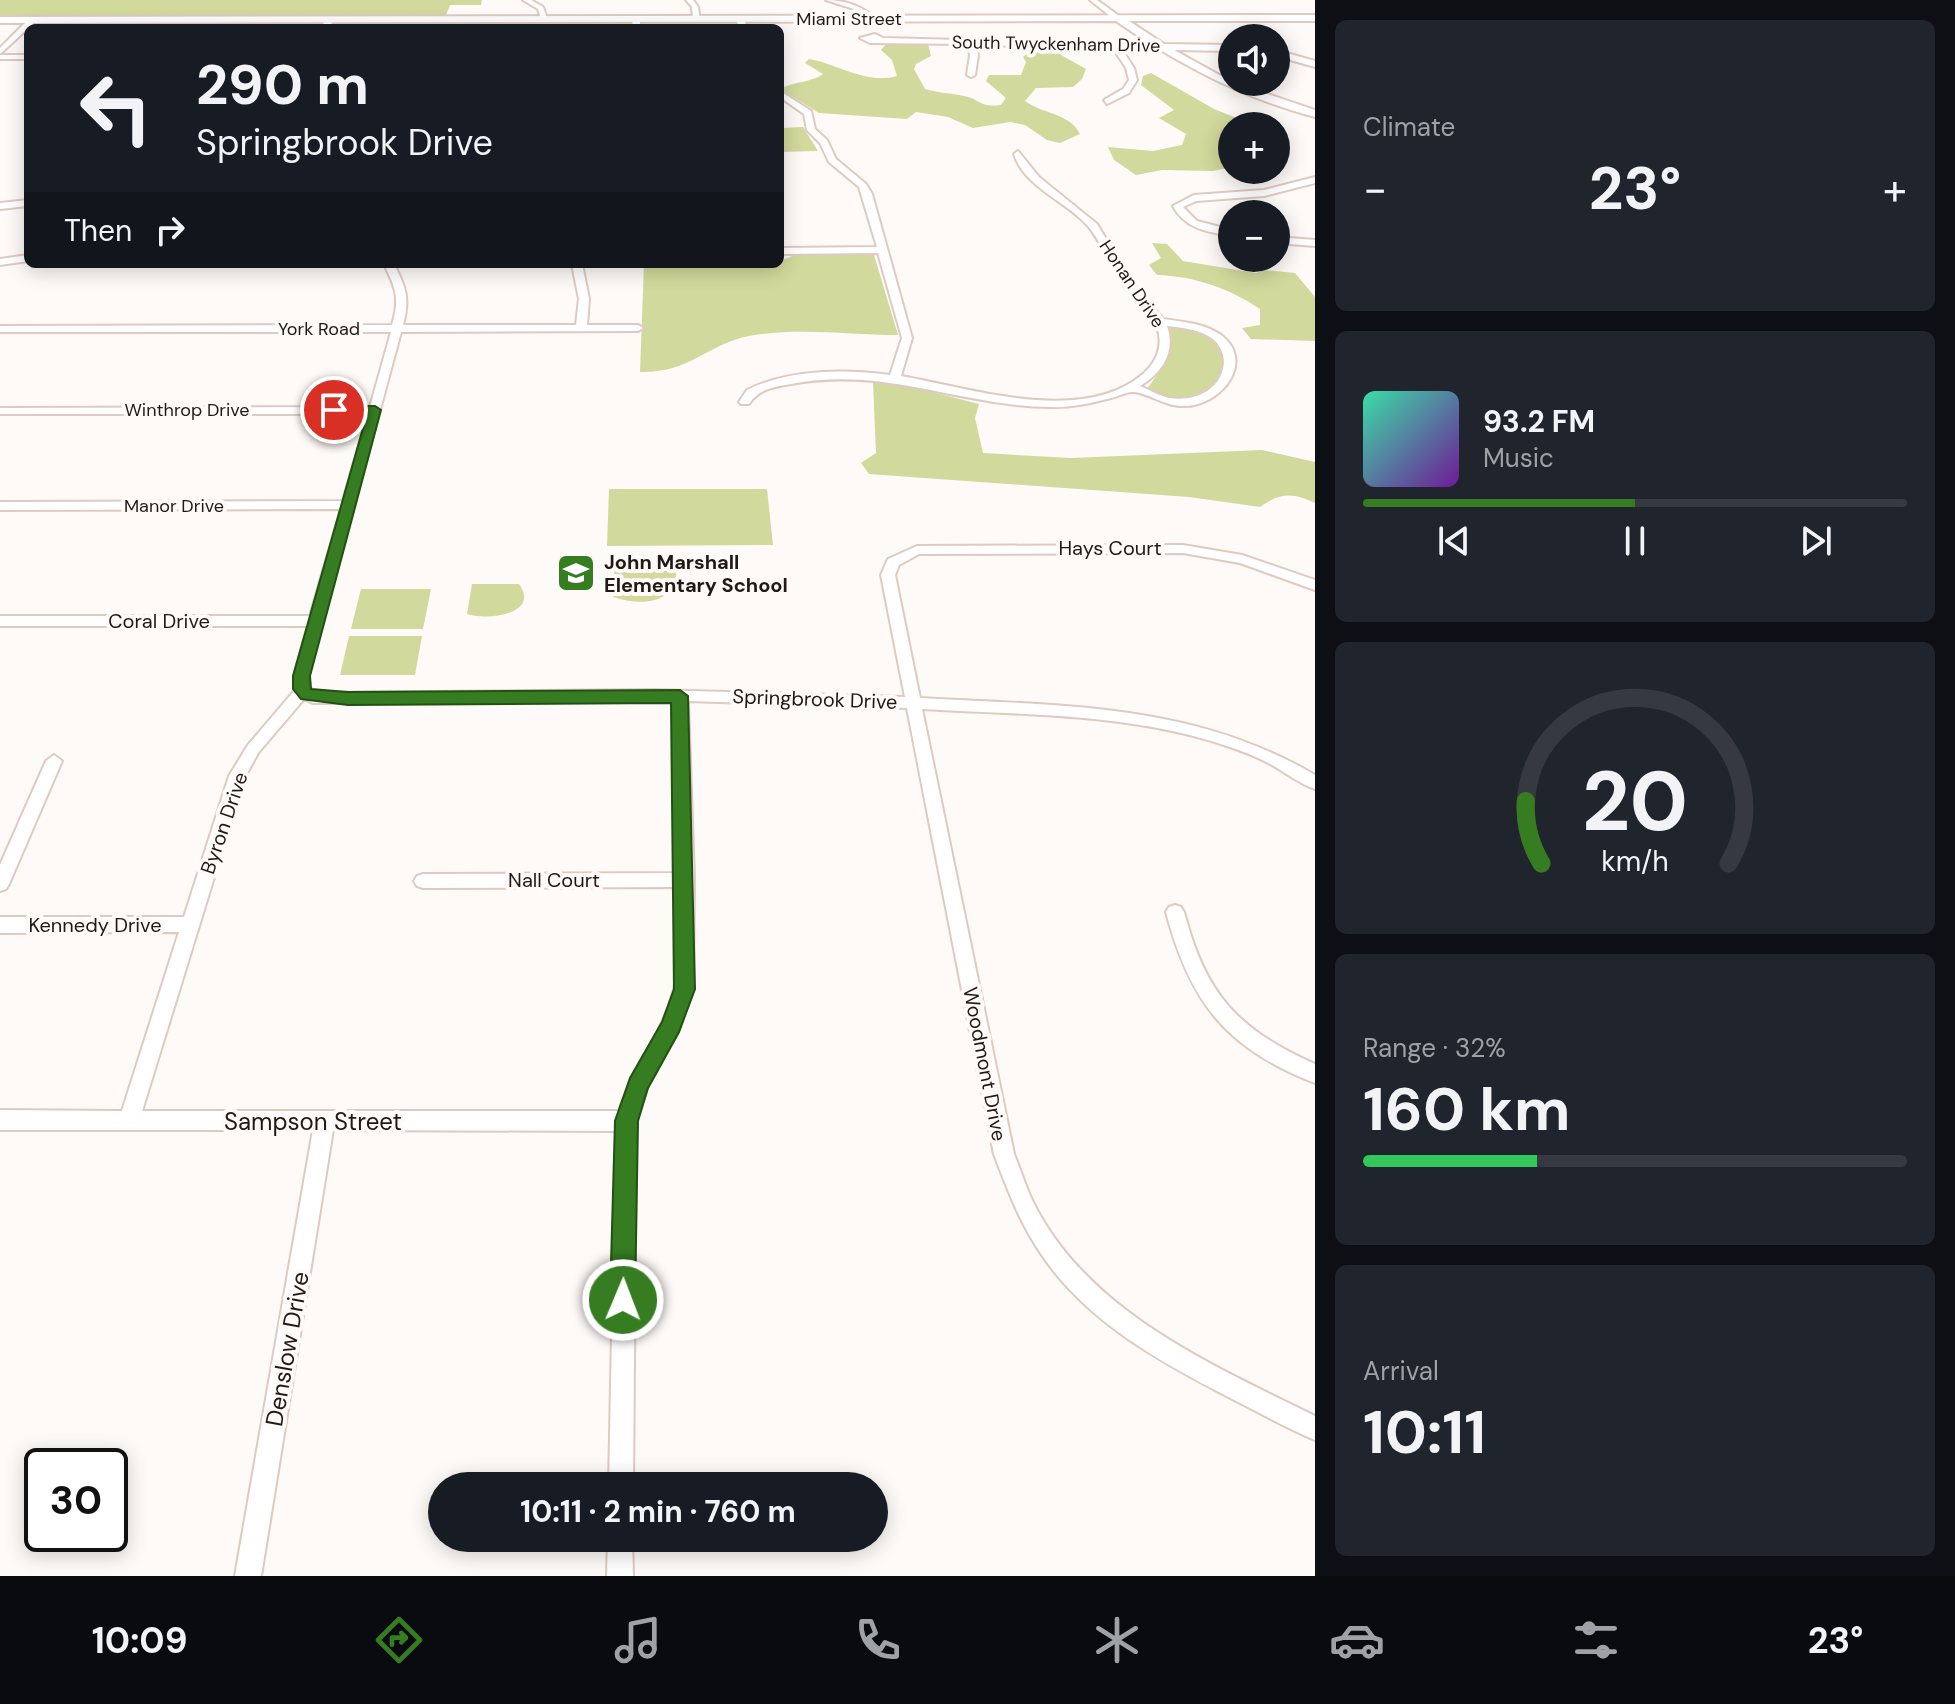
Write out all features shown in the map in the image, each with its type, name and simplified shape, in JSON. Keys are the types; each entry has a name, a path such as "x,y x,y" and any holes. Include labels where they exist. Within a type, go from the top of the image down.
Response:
{"street":[{"path":"526,0 541,8 545,19"},
{"path":"689,0 695,7 697,19"},
{"path":"829,0 863,7 872,19"},
{"path":"1093,0 1162,47 1232,87 1315,114"},
{"name":"Miami Street","path":"0,20 327,24 545,19 636,24 697,19 742,23 872,19 1315,18"},
{"path":"29,24 33,20"},
{"path":"0,55 24,30"},
{"name":"South Twyckenham Drive","path":"881,40 1218,48"},
{"path":"971,42 974,55 971,75"},
{"path":"1107,102 1126,91 1133,80 1130,68 1116,47"},
{"path":"0,55 24,57"},
{"path":"1290,57 1315,64"},
{"path":"784,96 808,113 811,130 824,142 832,160 863,186 907,338 895,378"},
{"name":"Honan Drive","path":"745,402 751,392 759,388 808,377 838,375 895,378 994,400 1041,405 1075,403 1132,387 1151,374 1163,356 1165,338 1159,322 1126,281 1089,221 1034,177 1020,163 1018,154"},
{"path":"1218,230 1194,224 1183,217 1178,206 1194,198 1264,193 1315,180"},
{"path":"0,206 24,203"},
{"path":"1290,241 1315,243"},
{"path":"784,251 883,250"},
{"path":"0,262 24,259"},
{"path":"303,691 301,676 398,329 403,301 391,268"},
{"path":"578,268 584,299 581,328"},
{"path":"1132,387 1157,400 1190,404 1206,399 1226,380 1229,351 1220,336 1192,323 1159,322"},
{"name":"York Road","path":"0,329 638,328"},
{"name":"Winthrop Drive","path":"0,411 375,410"},
{"name":"Manor Drive","path":"0,506 349,505"},
{"name":"Hays Court","path":"901,556 930,549 1166,548 1242,559 1315,585"},
{"name":"Woodmont Drive","path":"901,556 888,568 888,575 1004,1154 1021,1203 1056,1260 1074,1281 1114,1316 1166,1350 1315,1428"},
{"name":"Coral Drive","path":"0,621 317,621"},
{"name":"Springbrook Drive","path":"303,691 313,698 811,696 1089,715 1167,725 1245,745 1288,765 1315,783"},
{"name":"Byron Drive","path":"129,1120 237,776 253,749 303,691"},
{"path":"621,1472 626,1121 642,1074 671,1026 684,989 685,880 680,696"},
{"path":"0,884 54,761"},
{"name":"Nall Court","path":"423,881 685,880"},
{"path":"1175,912 1189,965 1217,1011 1259,1047 1315,1074"},
{"name":"Kennedy Drive","path":"0,925 191,924"},
{"name":"Sampson Street","path":"0,1120 626,1121"},
{"name":"Denslow Drive","path":"248,1576 325,1121"},
{"path":"620,1552 620,1576"}],"green space":[{"path":"0,0 482,0 481,5 450,5 446,15 0,18"},
{"path":"887,43 928,44 931,56 916,64 914,69 925,89 964,96 994,106 1001,105 1006,98 986,81 989,75 1021,75 1026,62 1023,57 1030,51 1054,51 1086,69 1082,79 1073,87 1036,88 1025,101 1070,122 1080,134 1060,143 1047,140 1025,125 1010,122 973,128 948,117 916,112 907,119 819,113 784,91 784,87 823,74 805,63 809,59 864,76 897,76 892,60 881,50"},
{"path":"1151,73 1222,112 1218,112 1218,170 1162,170 1136,175 1114,160 1108,147 1153,151 1182,145 1186,134 1159,118 1174,110 1141,85 1143,76"},
{"path":"803,127 818,151 784,152 784,128"},
{"path":"1152,243 1167,244 1183,261 1218,267 1218,272 1295,273 1315,297 1315,341 1251,339 1242,328 1260,325 1260,309 1210,284 1157,275 1149,265 1161,258"},
{"path":"795,255 874,255 898,335 767,333 734,340 672,368 640,372 644,268 784,268 784,259"},
{"path":"1174,325 1213,334 1225,356 1214,385 1198,398 1175,399 1146,391 1166,363 1170,327"},
{"path":"873,382 905,385 979,404 975,418 983,453 1071,458 1262,450 1315,462 1315,503 1287,496 1260,507 1189,497 869,474 861,463 876,453"},
{"path":"609,489 767,489 773,545 607,546"},
{"path":"615,558 675,560 674,585 668,593 649,601 613,597"},
{"path":"472,584 519,584 524,594 523,602 509,613 487,616 467,614"},
{"path":"361,589 431,589 423,629 351,629"},
{"path":"349,636 422,636 415,675 340,675"}],"place":[{"name":"John Marshall Elementary School","path":"576,573"}],"route":[{"path":"334,410 375,410 301,676 301,689 307,695 313,698 680,696 685,880 684,989 671,1026 647,1064 626,1121 623,1300"}]}
